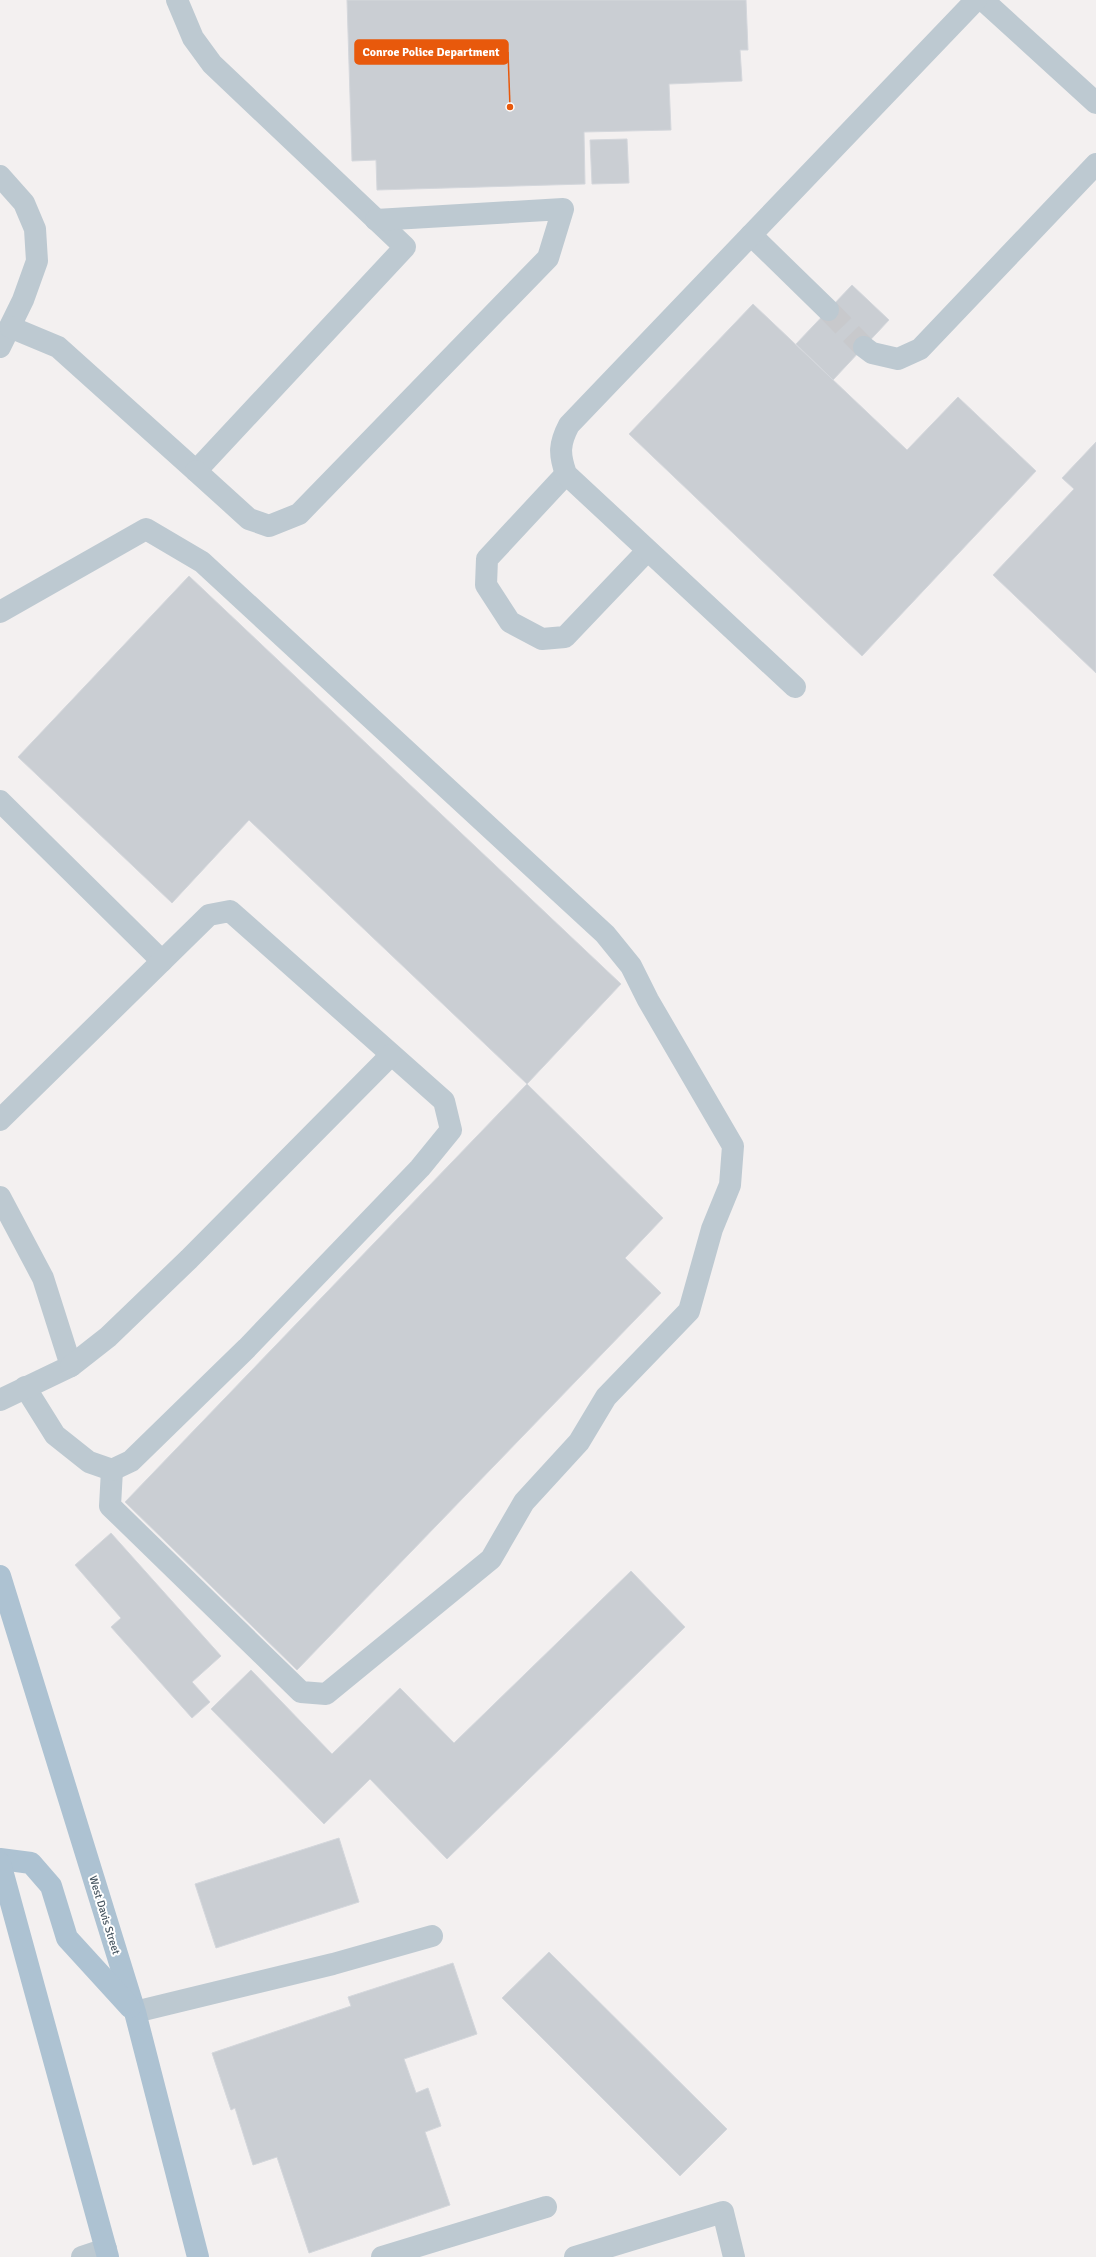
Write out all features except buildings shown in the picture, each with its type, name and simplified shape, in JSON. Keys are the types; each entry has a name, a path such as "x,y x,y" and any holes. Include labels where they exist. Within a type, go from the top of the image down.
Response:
{"main road":[{"name":"West Davis Street","path":"0,1576 134,2012 198,2257"},
{"path":"0,1859 31,1863 51,1886 67,1938 134,2012"},
{"path":"0,1863 107,2253"}],"street":[{"path":"177,0 193,38 212,64 404,247 196,471"},
{"path":"795,687 566,474 561,459 561,440 569,425 976,0"},
{"path":"983,0 1096,103"},
{"path":"864,346 872,353 898,359 920,349 1096,164"},
{"path":"0,176 24,203 34,229 37,261 23,300 0,347"},
{"path":"10,327 58,348 249,520 269,526 299,514 548,258 563,209 376,220"},
{"path":"751,235 828,310"},
{"path":"566,474 487,559 486,585 510,622 542,639 565,637 648,551"},
{"path":"0,612 146,529 202,562 605,934 631,966 648,1000 733,1146 730,1185 712,1229 689,1310 606,1397 579,1442 524,1502 491,1559 326,1694 301,1692 110,1506 112,1470"},
{"path":"0,801 162,961"},
{"path":"0,1120 209,915 230,911 444,1101 450,1130 420,1168 247,1348 131,1461 112,1470 89,1462 55,1435 24,1386"},
{"path":"0,1400 24,1386 71,1366 108,1337 189,1259 392,1055"},
{"path":"0,1197 43,1278 71,1366"},
{"path":"134,2012 333,1964 432,1936"},
{"path":"382,2257 546,2207"},
{"path":"575,2257 723,2212 734,2257"},
{"path":"82,2257 107,2253"}],"tunnel":[{"path":"828,310 864,347"}],"place":[{"name":"Conroe Police Department","path":"510,107"}]}
